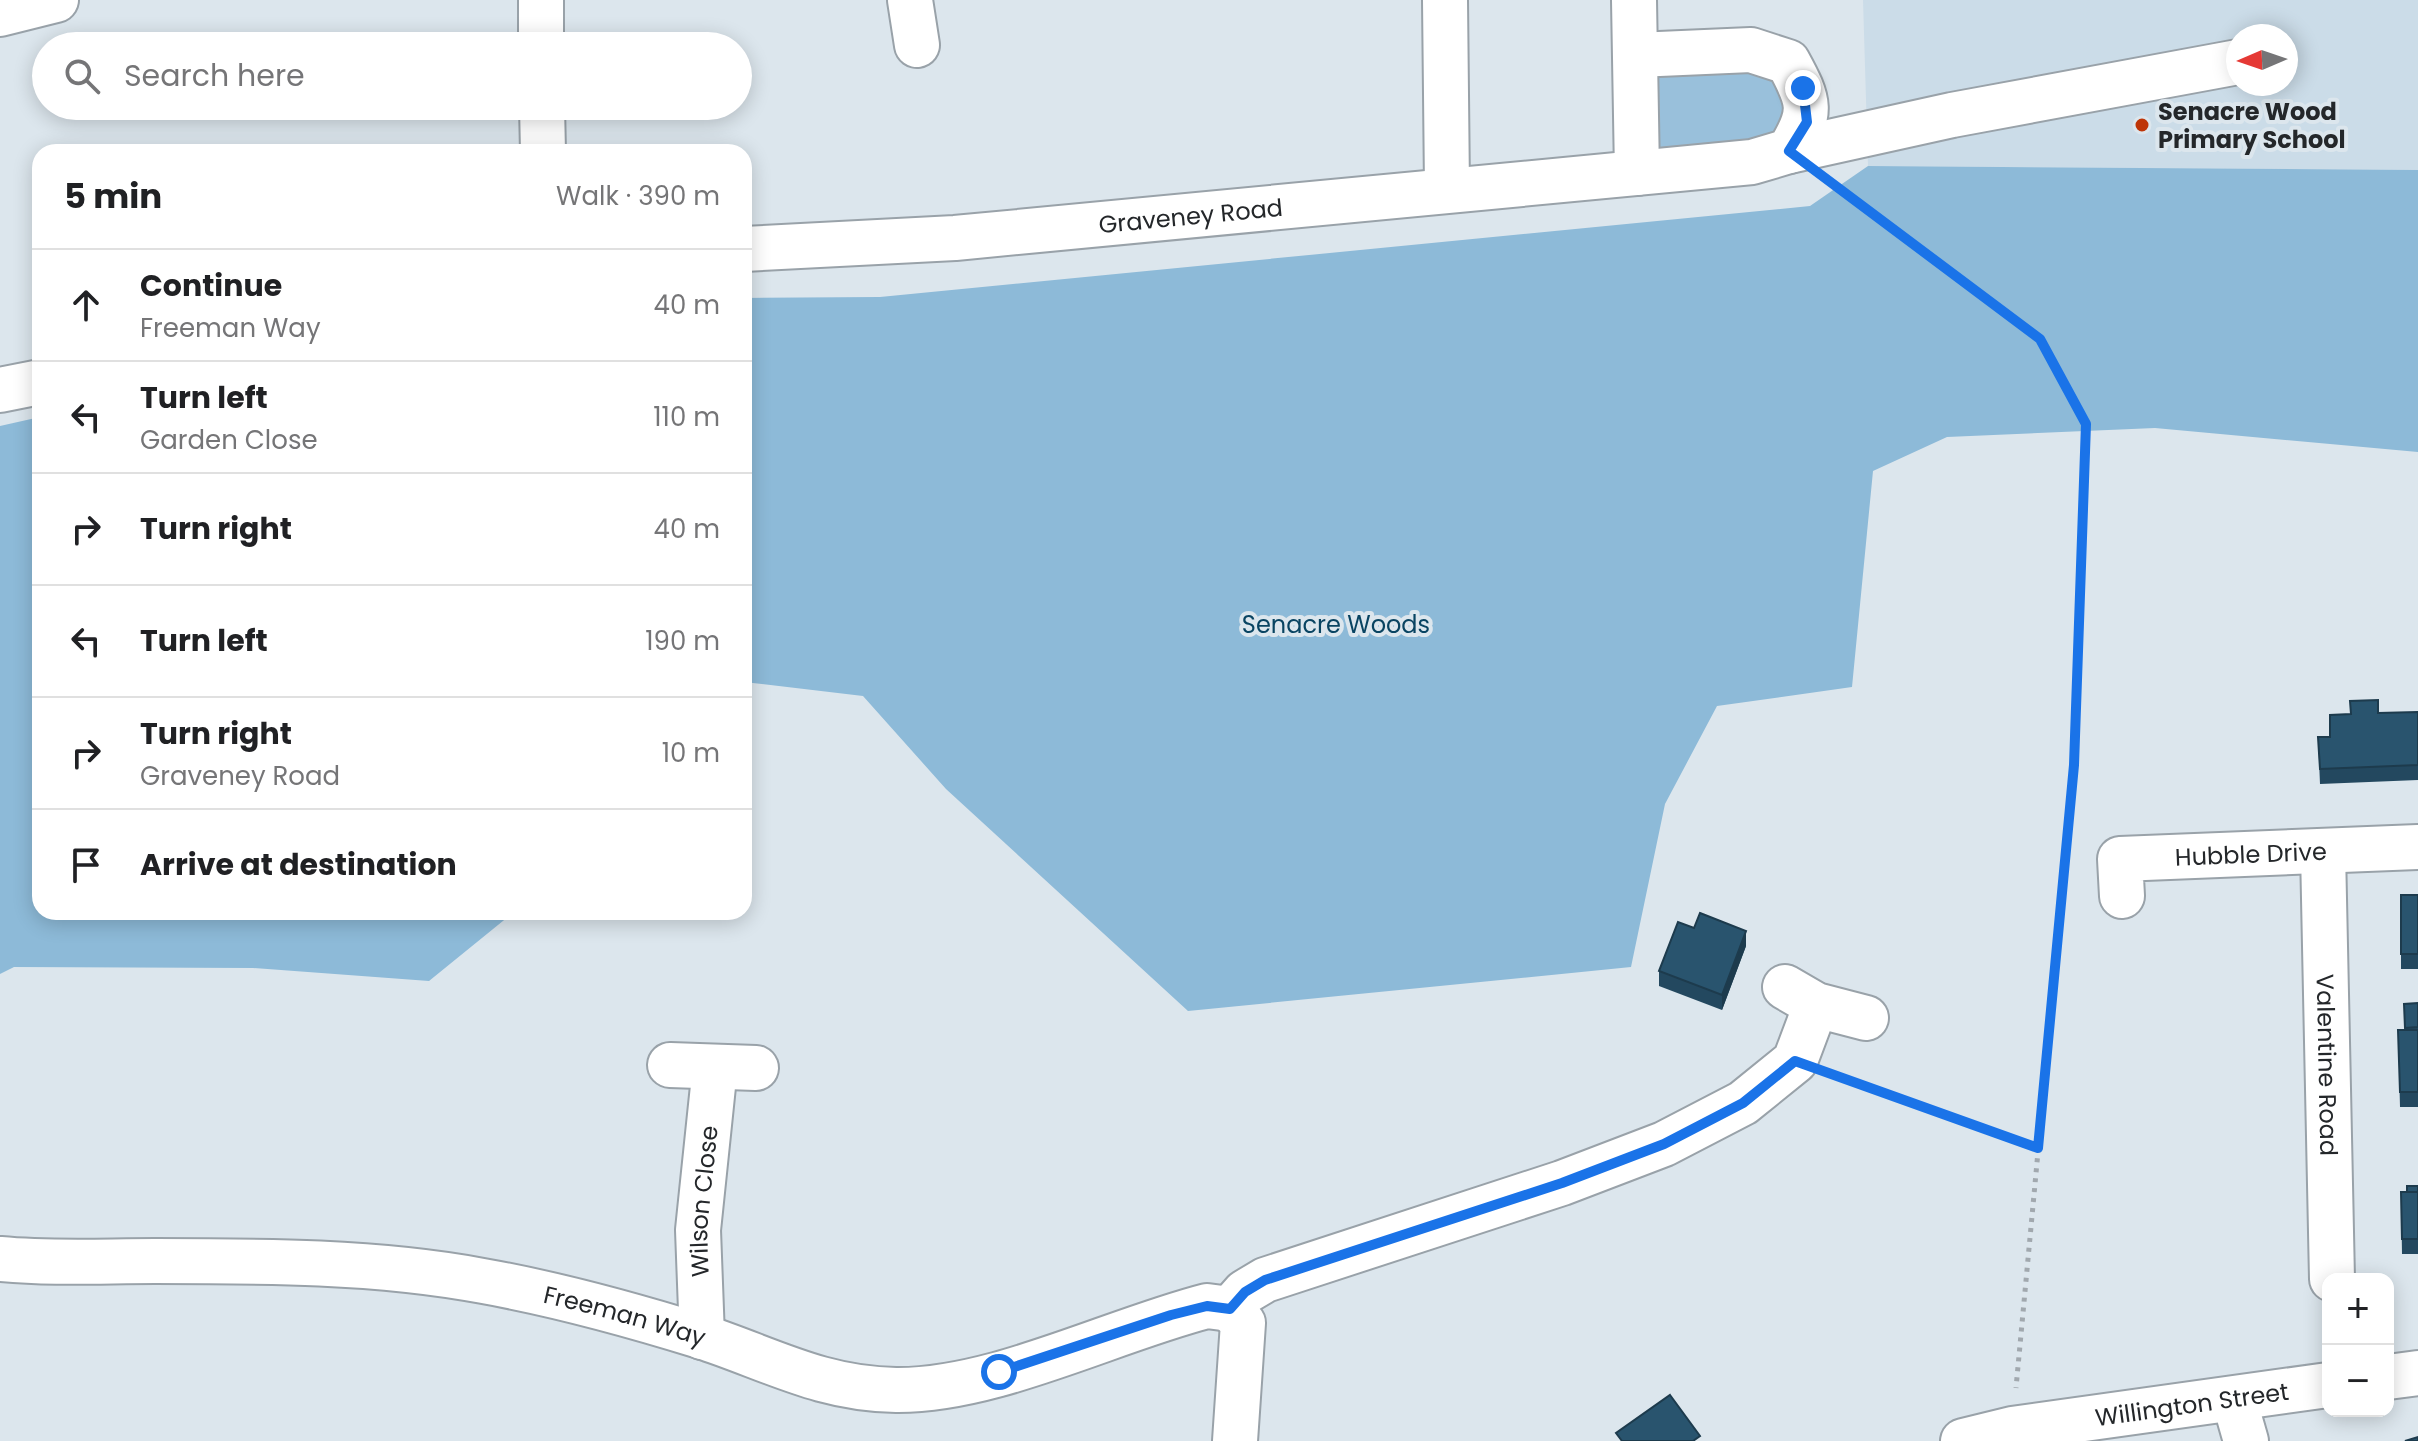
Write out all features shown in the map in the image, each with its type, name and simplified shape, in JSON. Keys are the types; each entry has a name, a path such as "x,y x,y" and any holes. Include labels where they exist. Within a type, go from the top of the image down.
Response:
{"street":[{"path":"0,14 56,0"},
{"path":"541,0 541,32"},
{"path":"910,0 917,45"},
{"path":"1445,0 1447,188"},
{"path":"1634,0 1637,173"},
{"path":"1636,55 1751,50 1788,62 1803,88 1807,122 1789,151"},
{"name":"Graveney Road","path":"752,249 955,238 1447,188 1752,162 1952,115 2226,64"},
{"path":"542,120 543,144"},
{"path":"0,390 32,384"},
{"name":"Hubble Drive","path":"2122,896 2120,859 2418,847"},
{"name":"Valentine Road","path":"2323,851 2332,1273"},
{"path":"1235,1441 1243,1323 1230,1309 1245,1292 1265,1280 1562,1183 1664,1144 1743,1103 1795,1061 1801,996 1866,1018"},
{"name":"Wilson Close","path":"670,1065 735,1068 698,1230 702,1337"},
{"name":"Freeman Way","path":"0,1259 213,1261 419,1271 484,1281 574,1301 702,1337 781,1369 846,1385 897,1390 999,1372 1207,1306 1230,1309"},
{"path":"2394,1376 2418,1373"},
{"name":"Willington Street","path":"1963,1441 2012,1429 2322,1386"},
{"path":"2234,1399 2246,1441"}],"path":[{"path":"1789,151 2040,339 2086,424 2074,765 2012,1429"},
{"path":"1795,1061 2038,1148"}],"shaded area":[{"name":"Senacre Wood Primary School","path":"1863,0 2418,0 2418,170 1868,166"},
{"path":"1636,55 1788,62 1789,151 1637,173"}],"green space":[{"name":"Senacre Woods","path":"1868,166 2418,170 2418,452 2155,428 1947,437 1873,471 1852,687 1717,706 1665,804 1631,967 1188,1011 946,789 863,696 752,683 752,298 880,297 1810,206"},
{"path":"32,419 32,920 504,920 429,981 253,968 14,967 0,974 0,426"}],"building":[{"path":"2378,700 2378,713 2418,712 2418,765 2320,769 2318,737 2330,737 2330,715 2351,714 2350,701"},
{"path":"2401,895 2418,895 2418,954 2401,954"},
{"path":"1700,913 1746,931 1722,995 1659,971 1678,922 1694,928"},
{"path":"2418,1003 2418,1027 2405,1028 2404,1004"},
{"path":"2398,1030 2418,1030 2418,1092 2400,1092"},
{"path":"2407,1186 2418,1186 2418,1192 2407,1192"},
{"path":"2401,1192 2418,1192 2418,1239 2402,1239"},
{"path":"1670,1395 1700,1436 1693,1441 1622,1441 1616,1433"}],"place":[{"name":"Senacre Wood Primary School","path":"2142,125"}],"route":[{"path":"999,1372 1171,1315 1207,1306 1230,1309 1245,1292 1265,1280 1562,1183 1664,1144 1743,1103 1795,1061 2038,1148 2074,765 2086,424 2040,339 1789,151 1807,122 1803,88"}]}
